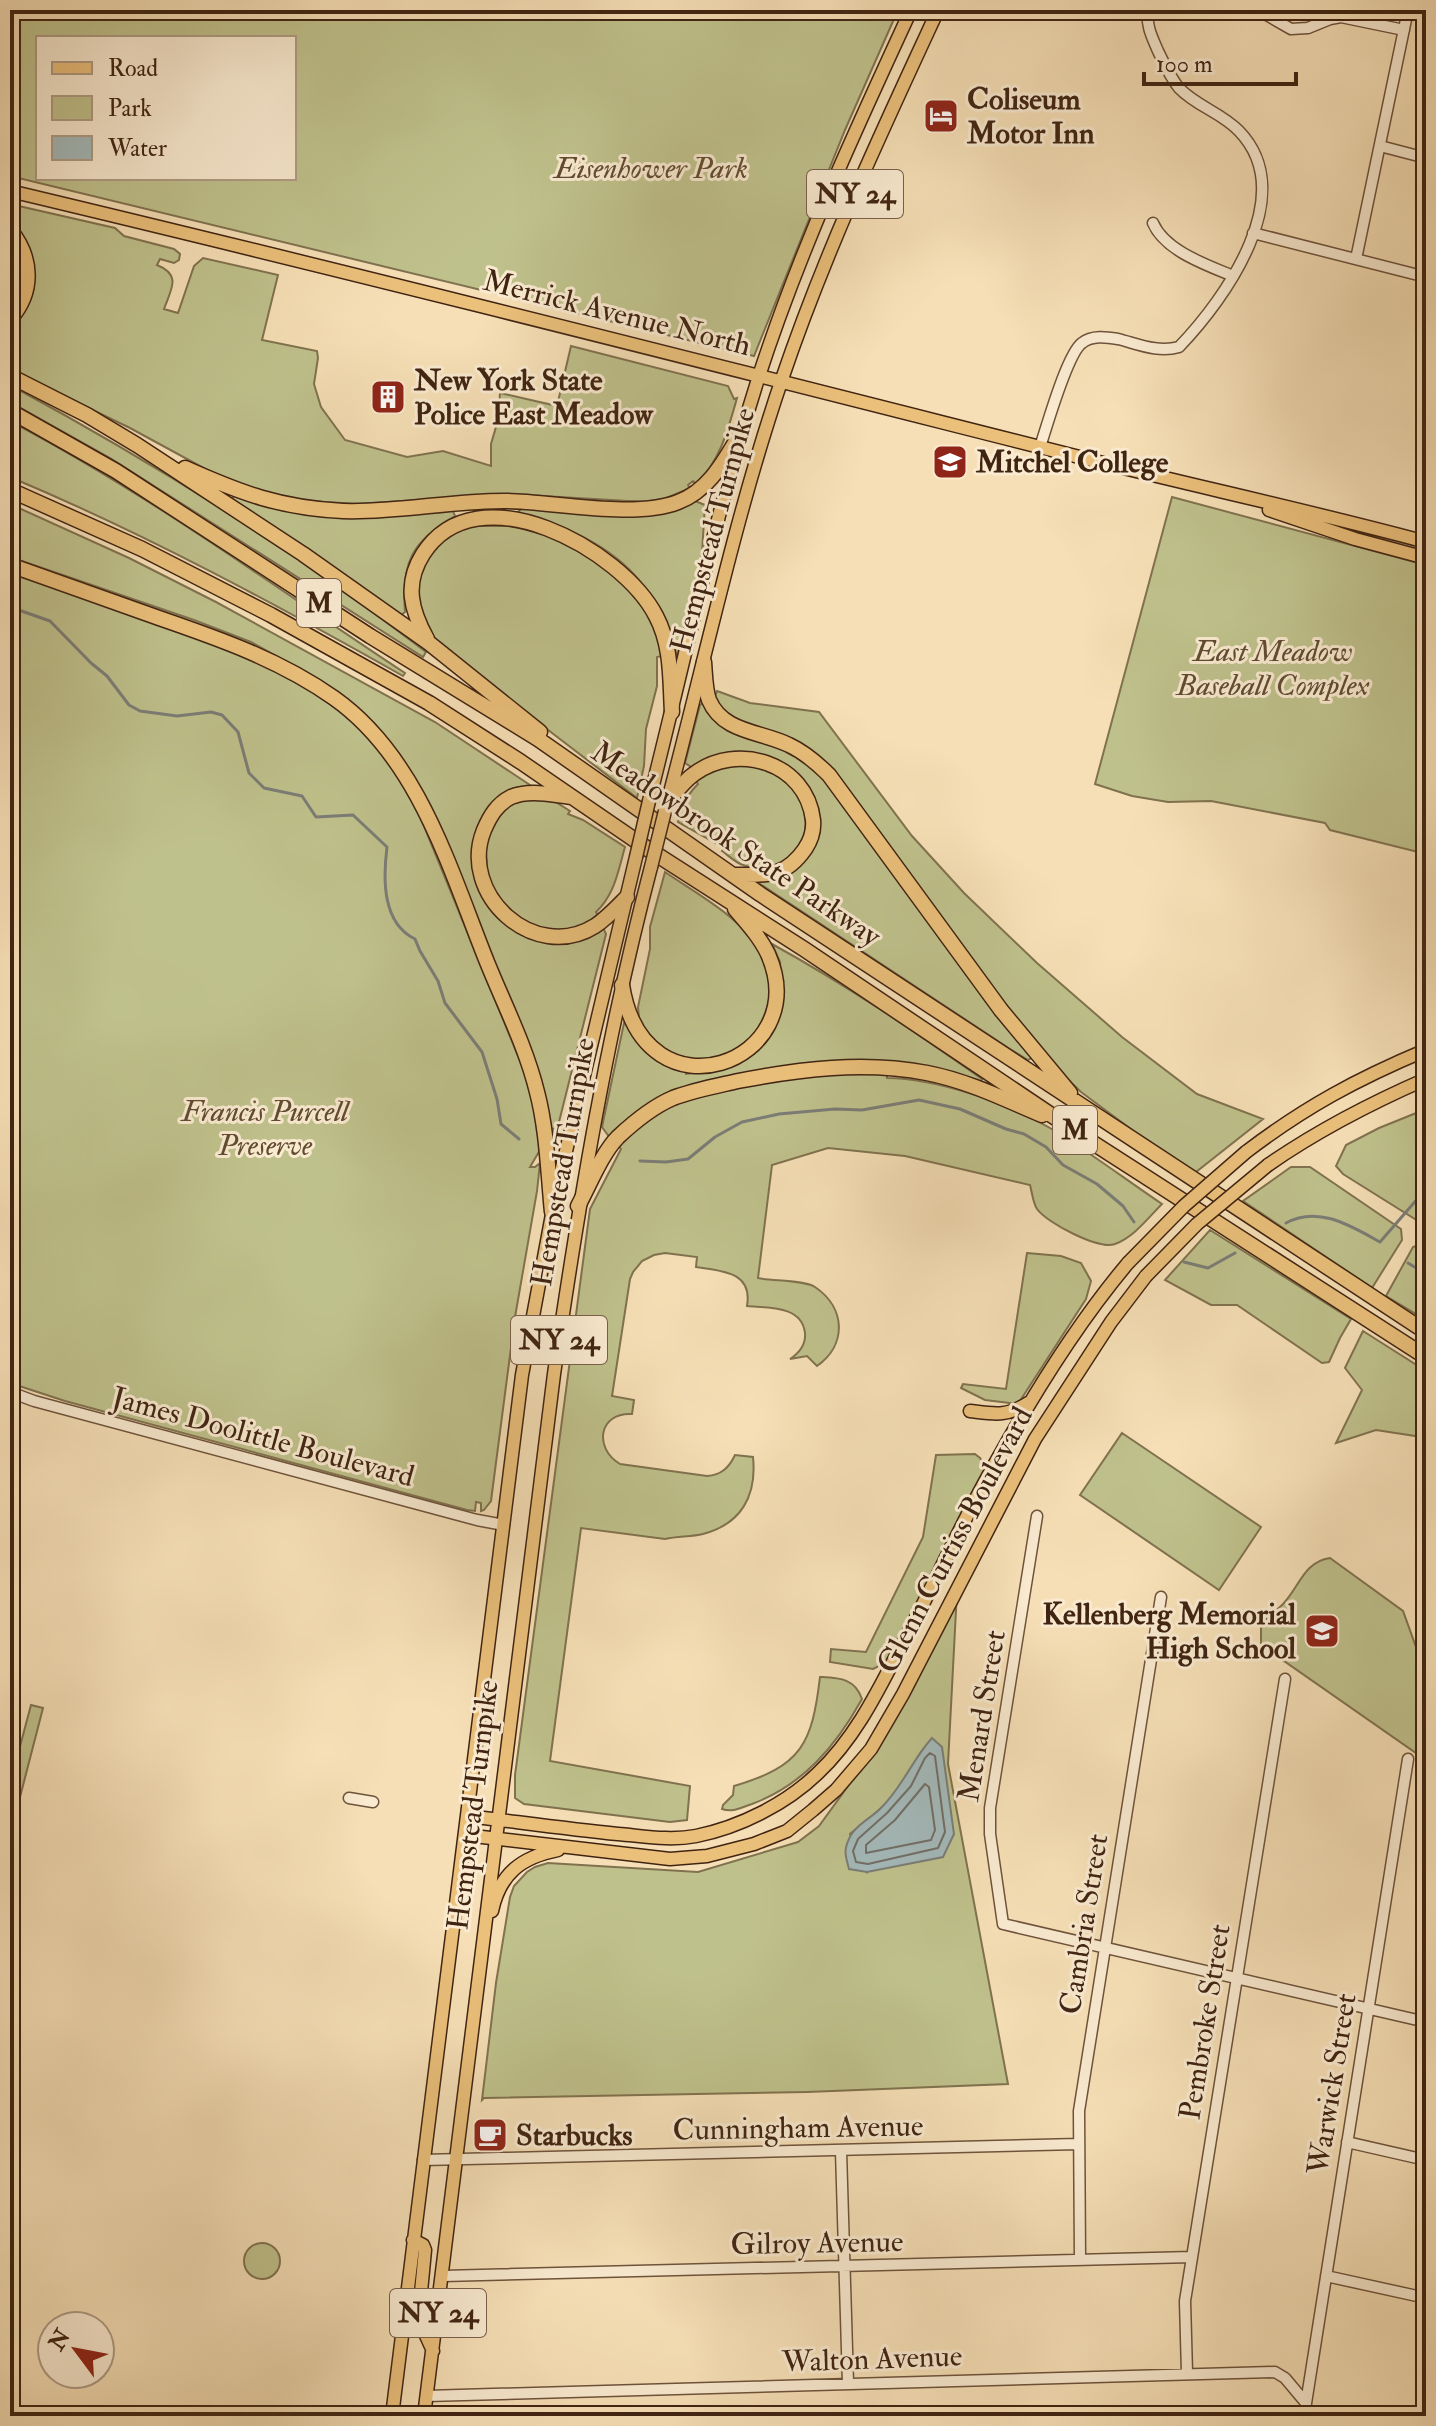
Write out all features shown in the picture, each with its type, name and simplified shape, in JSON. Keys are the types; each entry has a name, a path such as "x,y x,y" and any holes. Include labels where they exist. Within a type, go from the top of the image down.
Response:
{"highway":[{"path":"10,230 25,253 29,279 23,301 10,319"},
{"path":"10,376 87,415 137,445 303,554 429,643 625,800"},
{"name":"Meadowbrook State Parkway","path":"10,411 166,502 370,636 538,739 836,944 1426,1332"},
{"path":"137,445 241,493 294,506 344,511 506,501 639,510 670,505 696,492 720,467 742,431"},
{"name":"Meadowbrook State Parkway","path":"13,492 142,549 271,615 429,703 1066,1124 1426,1357"},
{"path":"429,643 415,617 411,601 418,562 435,539 457,525 478,519 506,519 537,525 564,534 600,554 643,594 666,640 672,712"},
{"path":"10,565 239,646 304,678 336,700 377,737 395,760 429,821 537,1090 552,1212"},
{"path":"704,662 708,698 718,714 734,727 787,744 829,775 1001,1010 1078,1103"},
{"path":"666,806 692,775 726,759 740,757 773,764 797,783 812,811 813,827 809,844 794,864 778,872 734,875"},
{"path":"574,797 521,794 497,808 481,838 479,858 481,877 489,896 514,923 530,931 563,937 593,928 627,897"},
{"path":"622,985 625,1004 640,1035 656,1052 669,1060 700,1067 729,1061 747,1051 758,1040 774,1008 774,975 761,941 727,900"},
{"path":"578,1206 615,1140 641,1117 670,1100 698,1089 766,1076 856,1067 926,1073 966,1083 1066,1124"}],"main road":[{"name":"Hempstead Turnpike","path":"392,2416 522,1375 552,1212 649,801 742,431 788,294 818,218 911,10"},
{"name":"Hempstead Turnpike","path":"424,2416 554,1374 578,1206 622,985 735,535 781,382 834,241 938,10"},
{"name":"Merrick Avenue North","path":"10,191 367,276 1209,490 1363,524 1426,542"},
{"name":"Merrick Avenue North","path":"1209,490 1355,539 1426,558"},
{"name":"Glenn Curtiss Boulevard","path":"468,1816 668,1839 694,1837 761,1813 817,1774 852,1735 992,1469 1031,1402 1099,1298 1128,1263 1201,1190 1287,1121 1322,1099 1426,1050"},
{"name":"Glenn Curtiss Boulevard","path":"465,1835 670,1859 697,1857 754,1844 787,1831 836,1790 871,1749 908,1684 1027,1453 1111,1322 1146,1276 1197,1224 1268,1165 1342,1120 1426,1079"},
{"path":"1085,1361 1083,1336 1086,1318"},
{"path":"970,1411 1002,1414 1014,1412 1031,1402"},
{"path":"694,1837 697,1857"},
{"path":"480,1957 494,1903 505,1879 519,1864 535,1854 570,1847"},
{"path":"413,2240 423,2245 425,2250 419,2313 433,2351"}],"street":[{"path":"1040,447 1072,356 1081,343 1095,337 1115,338 1162,350 1179,347 1225,291 1253,233 1261,208 1263,186 1254,150 1232,125 1178,86 1147,26 1148,10"},
{"path":"1258,10 1291,29 1308,28 1341,17 1404,30"},
{"path":"1356,259 1408,10"},
{"path":"1380,146 1426,158"},
{"path":"1153,223 1158,233 1174,247 1233,276"},
{"path":"1253,233 1426,277"},
{"name":"James Doolittle Boulevard","path":"10,1392 504,1525"},
{"name":"Menard Street","path":"1037,1516 990,1808 990,1834 1003,1924 1105,1947"},
{"name":"Cambria Street","path":"1080,2260 1079,2111 1161,1597"},
{"name":"Pembroke Street","path":"1187,2373 1185,2301 1285,1679"},
{"name":"Warwick Street","path":"1304,2416 1408,1759"},
{"path":"349,1798 373,1802"},
{"path":"1105,1947 1426,2022"},
{"path":"1347,2142 1426,2160"},
{"name":"Cunningham Avenue","path":"423,2160 1078,2144"},
{"path":"841,2151 848,2383"},
{"name":"Gilroy Avenue","path":"443,2276 1192,2257"},
{"path":"1326,2276 1426,2298"},
{"name":"Walton Avenue","path":"426,2396 1275,2372 1285,2378 1306,2403"}],"green space":[{"name":"Eisenhower Park","path":"10,10 898,10 845,130 754,356 10,176"},
{"path":"10,204 115,228 124,236 174,249 180,254 179,260 174,263 160,259 157,265 170,273 172,278 164,309 178,313 194,266 203,258 278,275 262,340 317,351 314,384 321,407 345,440 407,457 443,451 491,466 491,444 498,420 500,393 557,406 571,346 728,386 734,399 737,398 717,455 704,475 696,484 693,481 688,485 690,488 667,498 645,502 509,494 358,504 310,501 265,493 222,478 130,428 10,370 10,326 23,314 30,301 35,277 25,242 10,223"},
{"path":"10,385 134,455 254,530 333,583 426,652 423,657 110,458 10,402"},
{"path":"10,421 162,510 405,673 403,676 160,546 10,477"},
{"path":"234,495 379,515 453,511 455,516 428,535 412,555 405,579 405,612 401,615 232,500"},
{"name":"East Meadow Baseball Complex","path":"1172,497 1426,565 1426,854 1330,830 1325,823 1211,801 1168,802 1132,796 1095,784"},
{"path":"695,501 705,505 702,553 676,661 675,643 662,615 633,573 604,549 571,531 517,513 523,507 654,515"},
{"path":"10,504 216,602 435,722 533,787 512,789 490,806 474,839 472,857 480,893 502,922 518,932 536,940 548,941 602,925 606,934 555,1138 552,1138 554,1129 546,1127 441,837 373,726 341,695 251,642 10,557"},
{"path":"470,526 511,526 539,531 598,561 640,601 654,625 663,656 657,657 657,686 646,729 644,766 637,798 450,655 429,631 423,620 418,595 421,571 426,559 442,540"},
{"name":"Francis Purcell Preserve","path":"10,573 233,651 294,680 323,698 373,742 417,809 531,1088 540,1150 530,1167 540,1163 515,1317 491,1501 484,1510 481,1511 481,1503 476,1502 475,1511 467,1510 65,1401 10,1383"},
{"path":"717,691 750,703 819,712 912,836 964,893 1037,963 1122,1037 1197,1094 1263,1119 1196,1172 1081,1092 1052,1064 1018,1023 829,768 734,721 719,709 714,698"},
{"path":"703,703 802,757 820,773 1033,1057 1028,1060 1010,1049 757,882 800,864 815,806 770,767 746,752 725,753 693,768 685,763"},
{"path":"735,762 777,774 793,788 803,805 806,823 803,840 795,855 782,865 764,869 740,864 722,851 724,848 678,822 685,802 698,784 695,779"},
{"path":"531,796 554,801 570,811 568,814 625,847 615,882 608,898 596,912 598,916 580,927 553,932 518,921 488,885 485,838 493,819 510,803"},
{"path":"665,872 732,918 754,941 766,960 770,990 767,1008 748,1040 735,1052 719,1060 701,1063 674,1057 656,1043 636,1020 639,1018 638,1007 650,949 650,927"},
{"path":"772,944 905,1026 982,1079 981,1083 891,1063 717,1079 610,1138 602,1127 624,1023 648,1053 685,1070 686,1074 715,1070 739,1061 782,991 780,962"},
{"path":"887,1073 887,1078 949,1087 993,1101 1033,1119 1162,1204 1128,1237 1107,1245 1074,1234 1043,1215 1036,1207 1030,1185 905,1156 828,1148 772,1165 758,1278 810,1285 833,1305 839,1326 838,1337 834,1348 817,1366 807,1356 790,1359 804,1341 805,1333 797,1317 773,1308 747,1306 748,1294 740,1279 725,1272 696,1267 697,1257 665,1253 642,1261 630,1279 612,1396 634,1400 632,1414 621,1415 607,1425 603,1441 606,1449 620,1464 707,1476 724,1470 735,1455 753,1457 752,1484 737,1516 703,1534 665,1539 581,1528 550,1761 690,1786 687,1820 670,1822 524,1804 515,1798 515,1775 590,1209 621,1149 618,1145 657,1111 691,1096 801,1075"},
{"path":"1426,1109 1426,1226 1343,1174 1336,1166 1346,1145"},
{"path":"1291,1167 1310,1167 1401,1229 1402,1240 1372,1288 1243,1201"},
{"path":"1210,1230 1351,1319 1329,1362 1322,1363 1237,1305 1211,1305 1165,1280"},
{"path":"1421,1244 1426,1247 1426,1320 1386,1296 1413,1247"},
{"path":"1027,1253 1061,1256 1081,1263 1091,1281 1086,1299 1018,1404 985,1400 961,1388 963,1384 1006,1389"},
{"path":"1363,1331 1426,1371 1426,1444 1415,1436 1376,1430 1336,1443 1362,1390 1345,1368"},
{"path":"1122,1433 1261,1527 1219,1590 1080,1495"},
{"path":"975,1454 988,1470 885,1663 873,1669 830,1662 831,1649 866,1652 923,1537 936,1455"},
{"path":"1330,1558 1403,1611 1420,1658 1426,1661 1426,1760 1261,1645 1261,1624 1286,1600 1313,1565"},
{"path":"957,1591 948,1764 1008,2084 482,2100 510,1897 514,1886 527,1872 548,1863 698,1872 798,1842 819,1826 867,1760","holes":["933,1739 867,1872 850,1834 893,1795 920,1753"]},
{"path":"820,1677 851,1683 862,1699 841,1733 816,1762 787,1786 741,1808 722,1809 733,1795 734,1786 775,1770 800,1749 813,1719"},
{"path":"31,1705 43,1708 19,1801 10,1799 10,1784"},
{"path":"262,2243 275,2248 280,2261 275,2274 262,2279 249,2274 244,2261 249,2248"}],"water":[{"path":"932,1738 942,1747 954,1834 943,1857 867,1872 849,1869 846,1851 851,1834 888,1801"}],"waterway":[{"path":"10,607 50,621 107,676 129,705 140,711 177,716 211,712 222,715 238,732 249,773 264,788 302,796 316,817 353,815 387,847 385,886 391,911 404,932 415,939 438,981 445,1003 482,1052 497,1099 501,1124 519,1139"},
{"path":"640,1161 688,1159 715,1137 742,1122 779,1114 862,1110 919,1100 960,1109 1024,1134 1046,1147 1063,1165 1097,1184 1123,1206 1134,1222"},
{"path":"1286,1223 1298,1218 1322,1217 1346,1224 1380,1242 1426,1189"},
{"path":"1184,1262 1208,1268 1235,1253"},
{"path":"1408,1263 1426,1274"}],"place":[{"name":"Coliseum Motor Inn","path":"941,116"},
{"name":"New York State Police East Meadow","path":"388,397"},
{"name":"Mitchel College","path":"950,462"},
{"name":"Kellenberg Memorial High School","path":"1322,1631"},
{"name":"Starbucks","path":"490,2135"}]}
